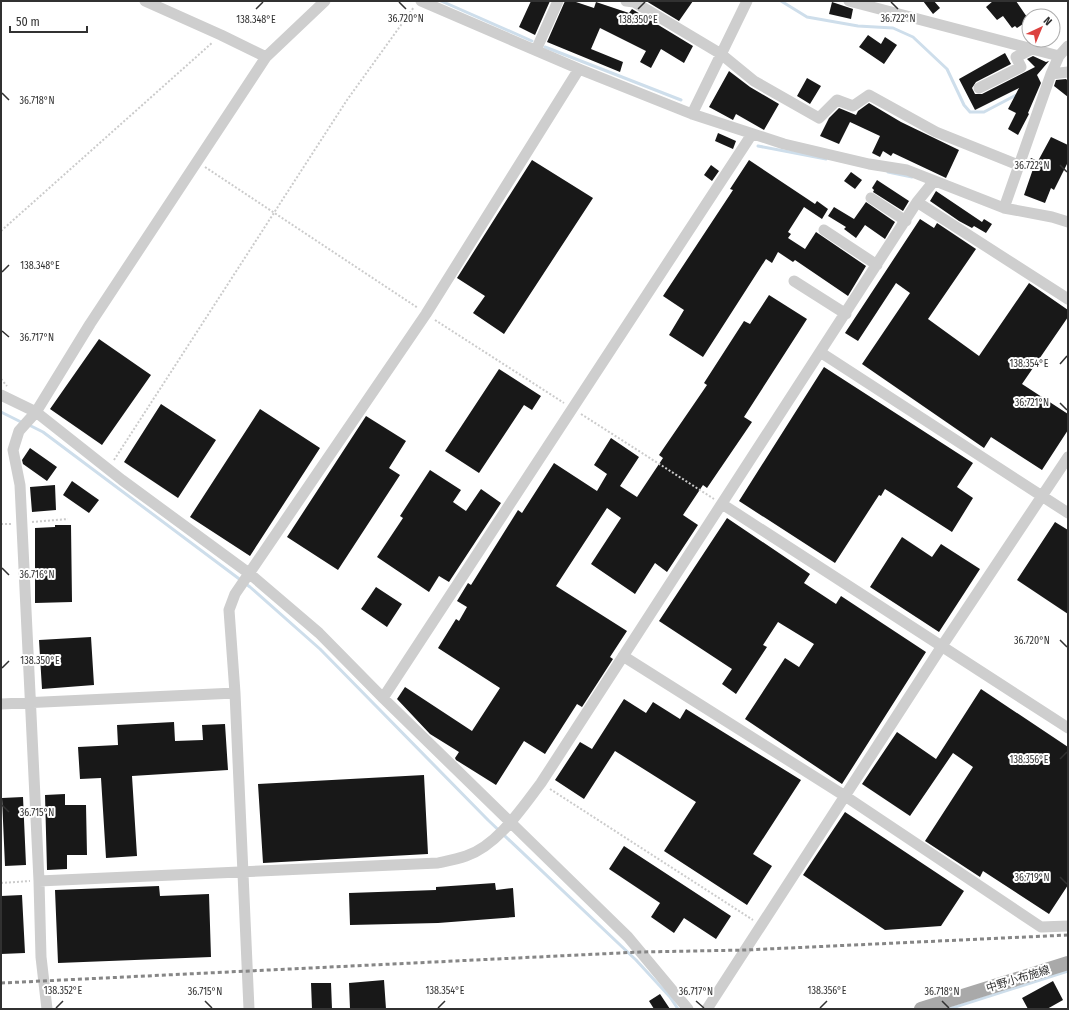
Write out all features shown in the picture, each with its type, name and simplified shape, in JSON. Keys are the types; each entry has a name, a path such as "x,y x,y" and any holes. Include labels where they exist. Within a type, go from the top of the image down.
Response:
{"main road":[{"name":"中野小布施線","path":"922,1009 1068,963"}],"street":[{"path":"145,1 266,57"},
{"path":"47,1009 41,957 39,881 20,485 13,450 19,431 26,421 36,412 90,324 266,57 325,1"},
{"path":"421,1 692,114 784,144 869,164 907,170 1004,208 1052,217 1068,222"},
{"path":"536,50 558,1"},
{"path":"626,1 634,2 721,54 754,81 820,118 836,100 853,106 869,95 936,132 1018,165"},
{"path":"692,114 747,1"},
{"path":"850,1 1059,56"},
{"path":"1004,208 1051,74 1059,56 1068,46"},
{"path":"980,88 1021,67 1016,57 1032,49"},
{"path":"249,1009 235,693 229,610 235,594 426,314 579,68"},
{"path":"1051,74 1068,72"},
{"path":"383,698 752,134"},
{"path":"39,881 243,873 438,863 467,856 490,842 510,823 540,783 846,314 917,202 934,181"},
{"path":"871,198 906,221"},
{"path":"917,202 1068,299"},
{"path":"824,230 877,265"},
{"path":"794,281 846,314"},
{"path":"820,352 1068,513"},
{"path":"1,396 36,412 108,470 250,574 319,633 510,823 628,937 688,1009"},
{"path":"707,1009 942,646 1068,457"},
{"path":"722,504 1068,728"},
{"path":"623,656 845,796 1041,927 1068,926"},
{"path":"1,704 235,693"}],"path":[{"path":"108,470 347,100 418,1"},
{"path":"1,231 221,35"},
{"path":"197,162 426,314"},
{"path":"1,524 22,524 68,519"},
{"path":"540,783 762,925"},
{"path":"1,883 39,881"}],"building":[{"path":"531,1 550,1 535,35 519,27"},
{"path":"565,1 573,1 594,8 596,2 629,13 632,9 693,46 684,63 661,49 651,68 640,62 646,51 600,28 591,49 623,62 620,72 547,42"},
{"path":"646,1 693,1 679,21"},
{"path":"923,1 934,1 940,8 933,14"},
{"path":"993,1 1016,1 1021,8 1021,25 1017,28 1015,26 1012,28 1003,16 997,20 986,7"},
{"path":"832,2 853,9 851,19 829,14"},
{"path":"868,35 881,44 885,37 897,45 884,64 859,47"},
{"path":"1005,53 1011,64 976,82 972,88 975,94 982,94 1035,67 1027,59 1033,56 1046,62 1049,61 1037,75 1041,83 1028,113 1029,114 1018,135 1008,129 1016,113 1008,109 1019,88 975,110 959,79"},
{"path":"729,71 750,87 779,104 764,130 736,114 733,120 709,107"},
{"path":"807,78 821,86 810,104 797,96"},
{"path":"1066,79 1068,81 1068,97 1054,86 1056,80"},
{"path":"869,103 901,122 959,150 946,178 893,153 891,156 883,151 880,157 872,153 880,136 850,122 839,144 820,136 829,118 839,108 856,115 858,111"},
{"path":"718,133 736,141 733,149 715,141"},
{"path":"1051,137 1068,145 1068,162 1054,190 1051,188 1045,203 1024,195 1033,169 1027,166 1031,158 1038,161"},
{"path":"532,160 593,198 504,334 473,313 485,296 457,278"},
{"path":"749,160 815,204 817,201 828,209 822,219 804,207 788,232 791,234 788,238 805,249 816,232 866,266 848,296 795,260 793,262 778,252 772,263 766,259 703,357 669,335 684,310 663,296 733,190 730,189"},
{"path":"711,165 719,171 712,181 704,175"},
{"path":"851,172 862,180 855,189 844,181"},
{"path":"877,180 909,201 903,211 873,192 874,190 872,188"},
{"path":"936,191 982,222 984,219 992,224 986,233 974,226 972,228 959,221 930,201"},
{"path":"866,202 895,222 885,239 865,225 856,238 844,229 846,227 828,216 834,207 854,219"},
{"path":"920,219 934,228 937,223 976,249 928,319 979,356 1029,283 1068,310 1068,317 1022,384 1068,414 1068,430 1042,470 991,437 984,448 862,364 910,293 896,283 858,341 845,333"},
{"path":"769,295 807,319 744,417 752,422 707,488 703,485 683,515 698,525 667,572 655,563 635,594 591,564 621,518 607,508 556,586 627,631 610,657 613,659 582,707 577,704 545,754 524,741 496,785 456,760 455,758 459,752 430,734 397,699 405,687 472,731 500,688 438,648 456,619 459,621 467,607 457,601 468,583 471,585 518,510 522,513 554,463 597,491 607,474 594,465 611,438 639,457 620,486 637,497 663,458 659,455 707,385 704,383 744,321 750,324"},
{"path":"99,339 151,375 102,445 50,409"},
{"path":"824,367 973,463 957,487 973,498 952,532 885,489 881,496 879,495 835,563 739,501"},
{"path":"499,369 541,396 532,410 524,405 479,473 445,451"},
{"path":"161,404 216,440 178,498 124,462"},
{"path":"260,409 320,448 250,556 190,517"},
{"path":"366,416 406,441 389,468 400,475 338,570 287,537"},
{"path":"30,448 57,467 47,481 23,464 22,460"},
{"path":"430,470 461,490 453,502 466,511 481,489 501,503 449,582 439,576 429,592 377,557 403,518 400,516"},
{"path":"72,481 99,500 89,513 63,495"},
{"path":"55,485 56,510 32,512 30,487"},
{"path":"727,518 810,574 804,583 836,604 841,596 926,652 842,784 745,719 785,658 799,667 814,644 778,622 763,645 767,647 736,694 722,684 732,669 659,621"},
{"path":"1055,522 1068,530 1068,614 1017,580"},
{"path":"55,525 71,525 72,602 35,603 35,528 55,527"},
{"path":"902,537 932,557 941,544 980,569 939,632 870,587"},
{"path":"376,587 402,604 387,627 361,609"},
{"path":"91,637 94,685 42,689 39,640"},
{"path":"981,689 1068,747 1068,885 1049,914 983,871 980,877 925,841 973,767 953,753 910,816 862,784 897,732 936,759"},
{"path":"624,699 646,713 653,702 680,719 686,709 801,780 753,854 772,866 747,905 664,851 696,802 615,751 584,799 555,780 580,742 592,749"},
{"path":"174,722 175,741 203,740 202,725 225,724 228,770 132,776 137,856 106,858 101,778 80,779 78,747 118,745 117,725"},
{"path":"424,775 428,854 263,863 258,784"},
{"path":"65,794 65,805 86,805 87,855 67,855 67,869 47,870 45,795"},
{"path":"23,797 26,865 5,866 2,798"},
{"path":"845,812 964,891 941,926 885,930 803,875"},
{"path":"624,846 731,916 716,939 684,918 674,933 651,917 660,903 609,869"},
{"path":"495,883 496,890 513,888 515,917 438,923 350,925 349,893 436,890 436,887"},
{"path":"159,886 160,896 209,894 211,957 58,963 55,890"},
{"path":"22,895 25,953 1,954 1,896"},
{"path":"384,980 386,1009 350,1009 349,983"},
{"path":"1053,981 1063,1000 1047,1009 1028,1009 1022,998"},
{"path":"311,983 331,983 332,1009 312,1009"},
{"path":"660,994 670,1009 654,1009 649,1001"}],"waterway":[{"path":"441,1 532,41"},
{"path":"781,1 807,17 858,26 893,28 913,37 947,69 964,105 970,112 984,112 1018,94"},
{"path":"545,47 681,100"},
{"path":"758,146 826,159"},
{"path":"888,172 912,177"},
{"path":"1,412 23,423"},
{"path":"29,425 43,432 250,587 320,649 488,820 636,960 670,997 678,1009"},
{"path":"949,1009 1068,971"}],"railway":[{"path":"1,983 640,952 746,950 1068,935"}]}
